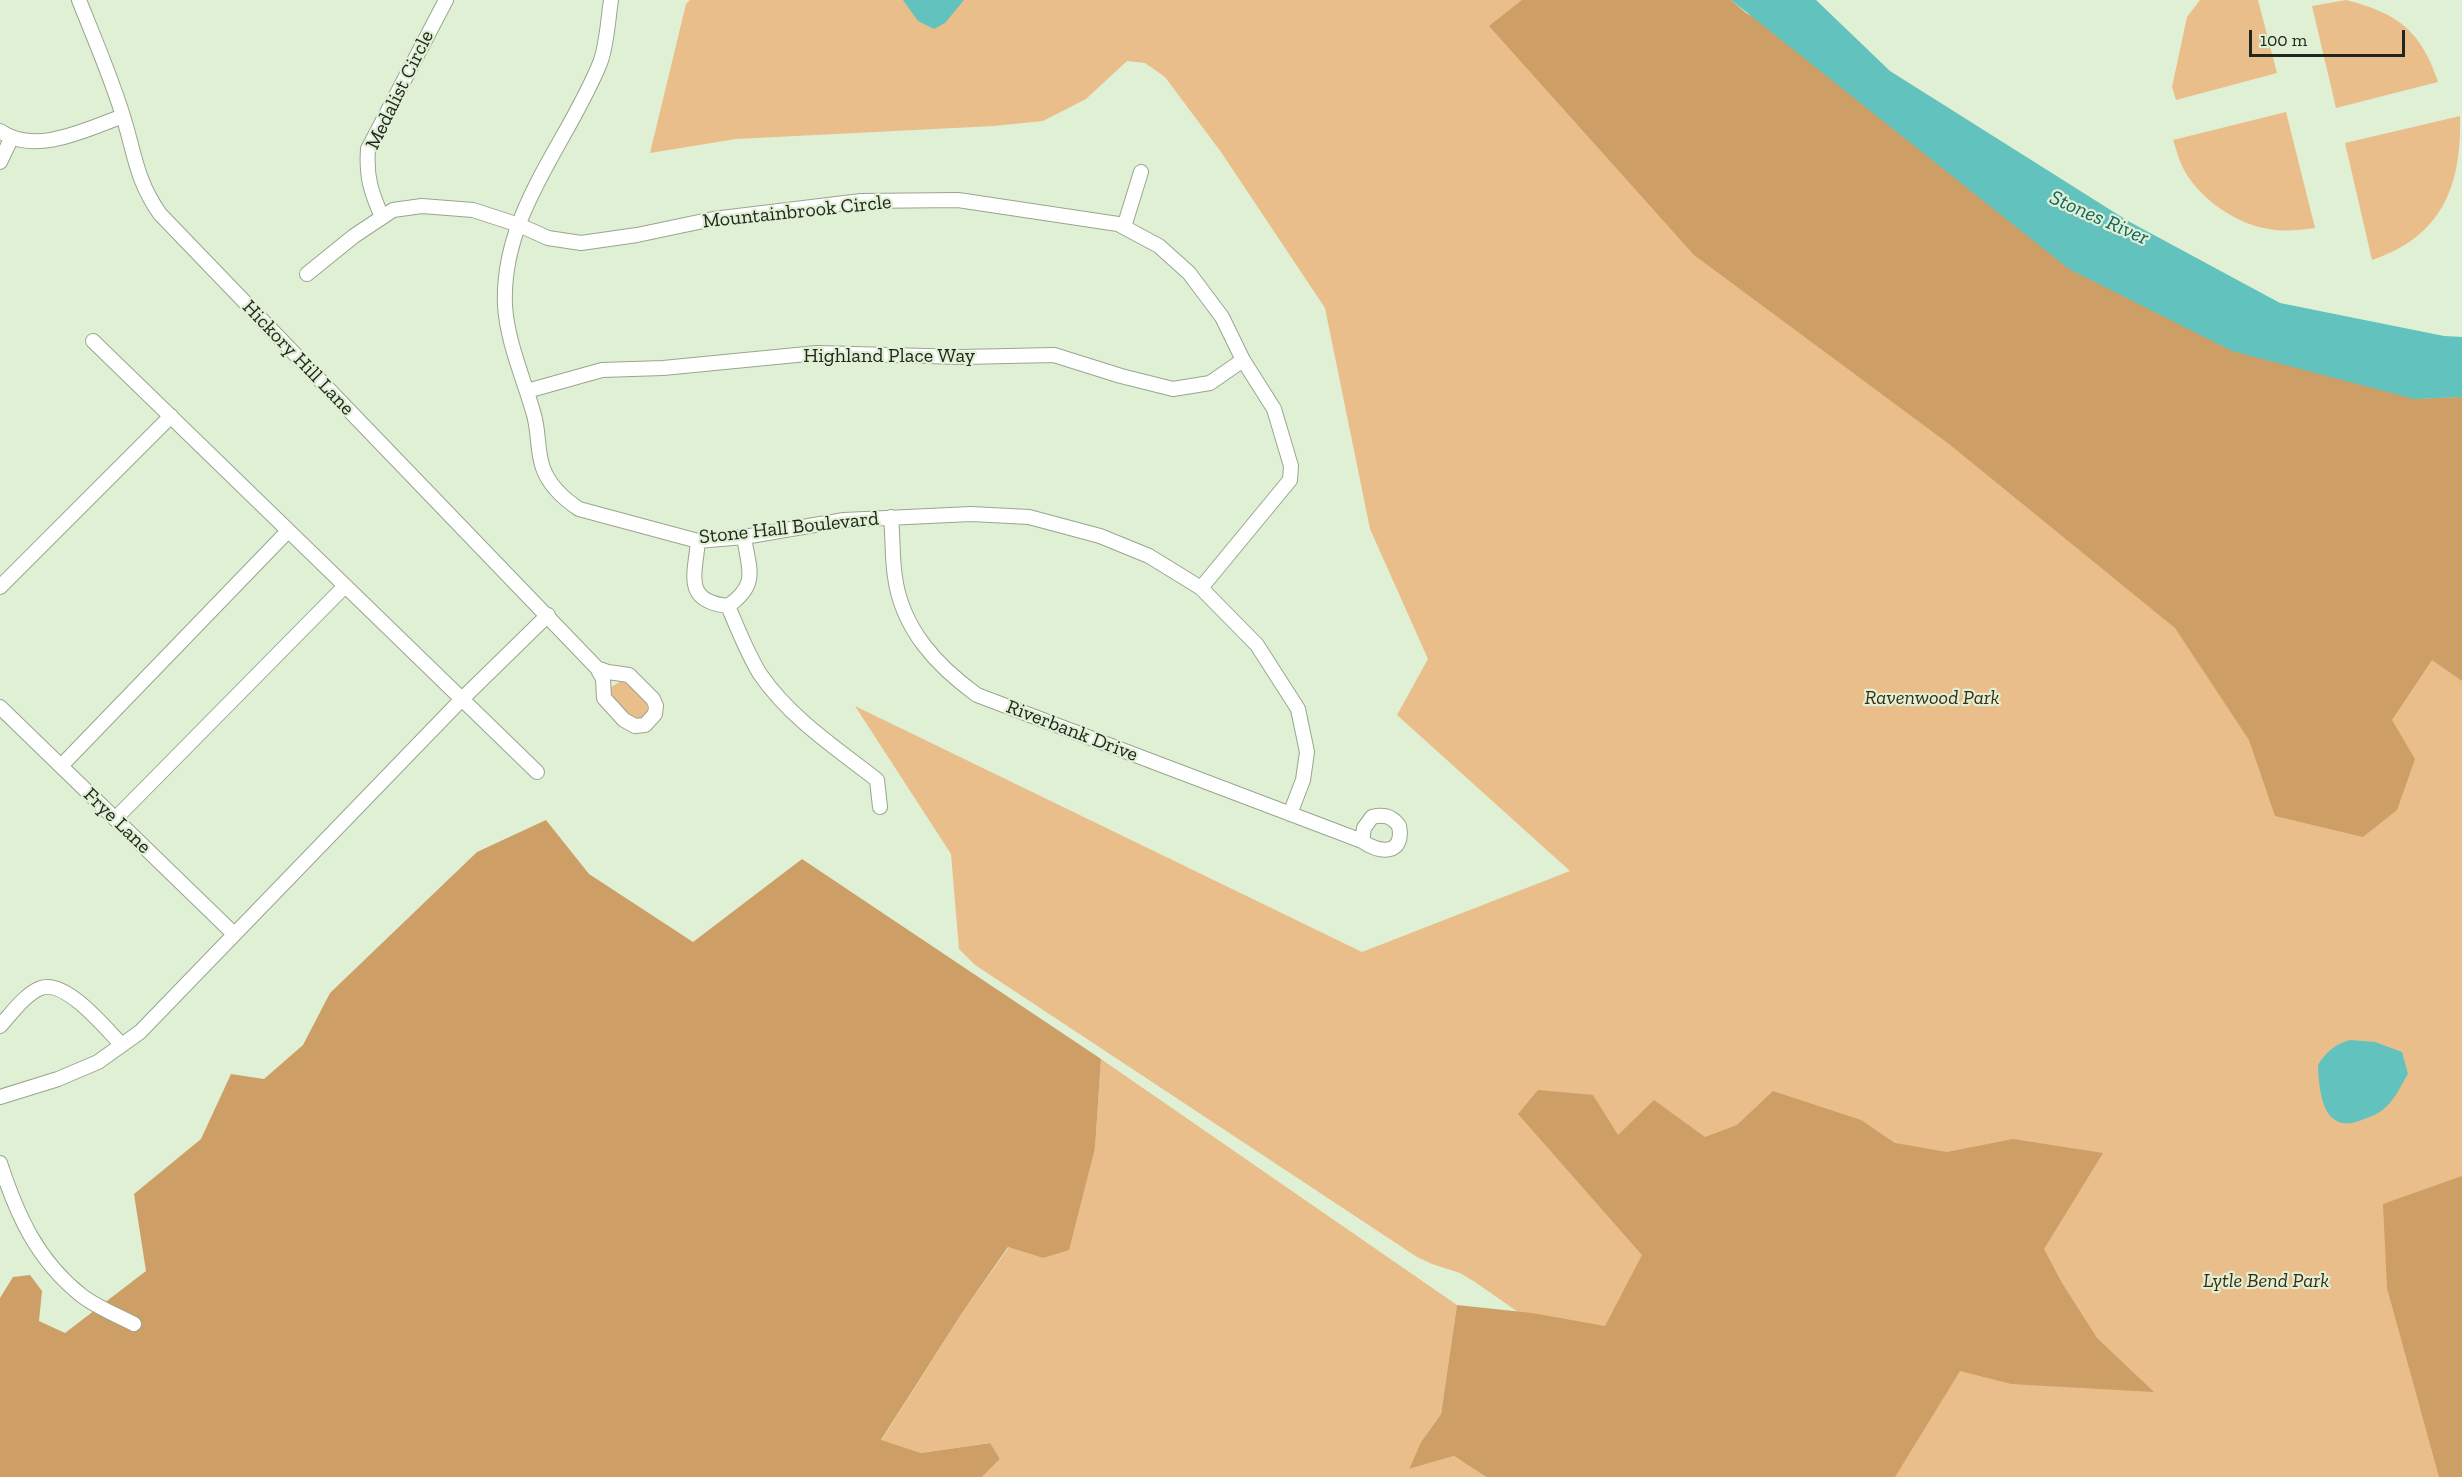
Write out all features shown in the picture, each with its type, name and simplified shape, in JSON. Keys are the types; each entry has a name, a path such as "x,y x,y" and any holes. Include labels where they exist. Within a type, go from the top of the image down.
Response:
{"street":[{"name":"Hickory Hill Lane","path":"79,0 123,116 137,172 147,196 160,214 597,668 603,679 604,698 624,720 635,726 649,722 655,714 656,705 653,699 629,675 597,668"},
{"name":"Medalist Circle","path":"382,217 370,189 366,166 368,149 446,0"},
{"name":"Stone Hall Boulevard","path":"611,0 601,61 526,204 507,264 505,306 517,362 538,426 543,468 553,485 566,500 579,509 698,541 744,537 844,520 971,514 1029,517 1100,536 1149,556 1201,588 1257,645 1298,709 1307,752 1303,780 1290,814"},
{"path":"0,162 6,135 57,140 123,116"},
{"path":"1124,227 1141,172"},
{"name":"Mountainbrook Circle","path":"307,274 393,210 422,206 473,210 519,225 548,238 581,243 637,235 713,219 861,201 958,200 1118,224 1159,246 1189,273 1222,317 1243,360 1274,409 1291,466 1290,480 1201,588"},
{"path":"93,341 537,772"},
{"name":"Highland Place Way","path":"527,391 602,370 663,368 817,353 962,357 1054,355 1173,389 1210,382 1243,360"},
{"path":"0,587 171,416"},
{"name":"Riverbank Drive","path":"891,518 895,579 904,612 930,655 951,676 977,695 1362,841"},
{"path":"61,766 288,531"},
{"path":"698,541 694,581 698,594 710,604 728,606 743,596 750,581 744,537"},
{"path":"115,819 345,586"},
{"path":"728,606 760,674 786,705 810,728 877,780 880,807"},
{"path":"0,1097 58,1079 98,1062 140,1032 461,700 548,615"},
{"name":"Frye Lane","path":"0,707 234,934"},
{"path":"0,1026 31,994 43,987 56,988 74,997 122,1045"},
{"path":"0,1163 12,1198 30,1238 54,1269 82,1296 134,1324"}],"green space":[{"name":"Ravenwood Park","path":"690,0 1648,0 2129,347 2462,352 2462,1477 1776,1477 1528,1319 1475,1282 1460,1273 1417,1257 975,965 959,949 951,854 855,706 1362,952 1570,871 1397,715 1428,659 1370,529 1325,308 1221,152 1165,77 1145,63 1127,61 1086,99 1043,121 994,126 736,139 650,153 686,4"},
{"path":"2200,0 2258,0 2277,73 2176,100 2172,87 2187,17"},
{"path":"2346,0 2380,11 2405,27 2424,50 2438,82 2336,108 2312,6"},
{"path":"2286,112 2315,228 2286,231 2269,229 2230,215 2197,188 2181,163 2173,140"},
{"path":"2460,116 2457,165 2443,206 2431,223 2415,238 2396,250 2372,260 2345,143"},
{"path":"621,681 641,694 647,705 647,716 639,720 630,718 611,696 611,687"},
{"path":"1101,1059 1457,1305 1441,1414 1421,1442 1409,1469 1454,1456 1486,1477 982,1477 1000,1459 989,1443 921,1453 881,1441 962,1313 1009,1247 1043,1258 1095,1148"}],"shaded area":[{"path":"1522,0 1731,0 1746,13 2414,399 2462,397 2462,681 2432,660 2392,720 2415,759 2397,810 2363,837 2275,816 2249,740 2175,628 1949,444 1694,255 1489,26"},
{"path":"546,820 589,874 693,942 802,859 1101,1059 1095,1148 1069,1250 1043,1258 1008,1247 962,1313 881,1440 921,1453 990,1443 1000,1459 982,1477 0,1477 0,1298 13,1277 30,1275 42,1291 39,1321 65,1333 146,1271 134,1194 201,1139 231,1074 264,1079 303,1045 330,993 477,852"},
{"path":"1538,1090 1593,1095 1618,1135 1654,1100 1705,1137 1737,1125 1773,1091 1861,1120 1895,1143 1947,1152 2013,1139 2103,1153 2044,1249 2062,1283 2097,1338 2154,1392 2011,1384 1960,1371 1895,1477 1486,1477 1454,1456 1409,1469 1421,1442 1441,1414 1457,1305 1532,1313 1605,1326 1642,1255 1518,1114"},
{"path":"2462,1176 2462,1477 2439,1477 2387,1288 2383,1204"}],"water":[{"path":"903,0 964,0 945,23 934,29 918,21"},
{"name":"Stones River","path":"1731,0 1816,0 1890,71 2128,221 2280,303 2444,336 2462,337 2462,397 2414,399 2232,351 2069,269"},
{"path":"2350,1040 2375,1042 2402,1052 2408,1074 2394,1098 2384,1109 2367,1118 2347,1123 2337,1121 2330,1116 2325,1107 2318,1065 2331,1049"}],"park label":[{"name":"Lytle Bend Park","path":"2266,1281"}]}
